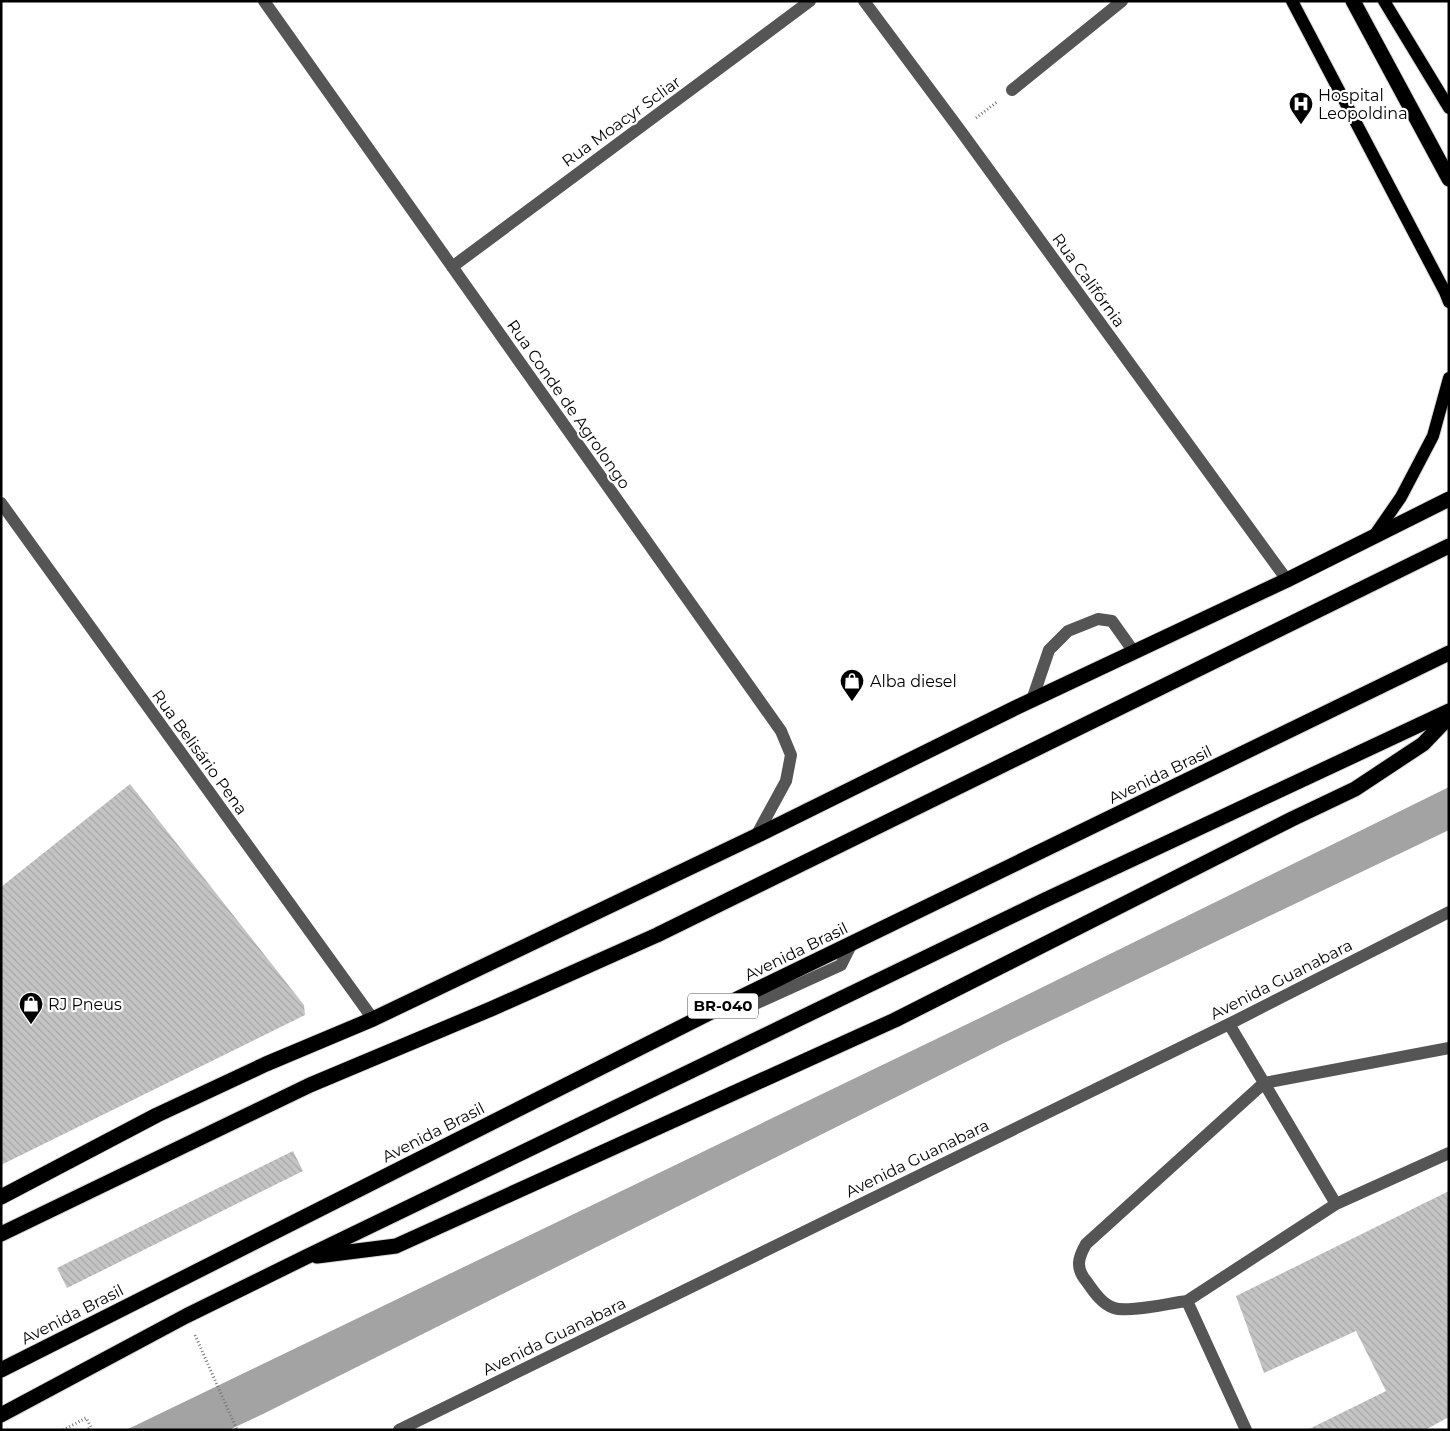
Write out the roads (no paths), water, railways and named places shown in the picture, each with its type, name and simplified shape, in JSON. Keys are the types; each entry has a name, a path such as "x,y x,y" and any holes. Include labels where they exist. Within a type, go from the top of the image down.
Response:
{"highway":[{"path":"1353,1 1449,180"},
{"path":"1,1197 157,1115 266,1064 373,1019 756,836 1032,700 1287,580 1449,499"},
{"path":"1,1234 310,1085 491,1009 657,934 1449,546"},
{"name":"Avenida Brasil","path":"1,1370 733,1001 1449,653"},
{"path":"1,1415 186,1316 306,1257 1044,900 1449,711"},
{"path":"306,1257 396,1246 895,1020 1355,789 1423,744 1449,717"}],"main road":[{"path":"1292,1 1449,302"},
{"path":"1384,1 1449,108"},
{"path":"1374,536 1401,497 1433,436 1449,378"}],"street":[{"name":"Rua Conde de Agrolongo","path":"264,1 781,731 790,755 786,781 756,836"},
{"name":"Rua Moacyr Scliar","path":"452,266 810,1"},
{"name":"Rua Califórnia","path":"864,1 1287,580"},
{"path":"1012,90 1122,1"},
{"name":"Rua Belisário Pena","path":"1,504 373,1019"},
{"path":"1032,700 1049,650 1068,630 1098,619 1112,621 1134,652"},
{"name":"Avenida Guanabara","path":"399,1430 1229,1024 1449,912"},
{"path":"1229,1024 1336,1204"},
{"path":"1449,1048 1264,1083 1086,1244 1079,1257 1081,1275 1101,1300 1114,1308 1128,1310 1187,1301 1336,1204 1449,1153"},
{"path":"1187,1301 1246,1430"}],"place":[{"name":"Hospital Leopoldina","path":"1301,125"},
{"name":"Alba diesel","path":"852,702"},
{"name":"RJ Pneus","path":"31,1025"}]}
